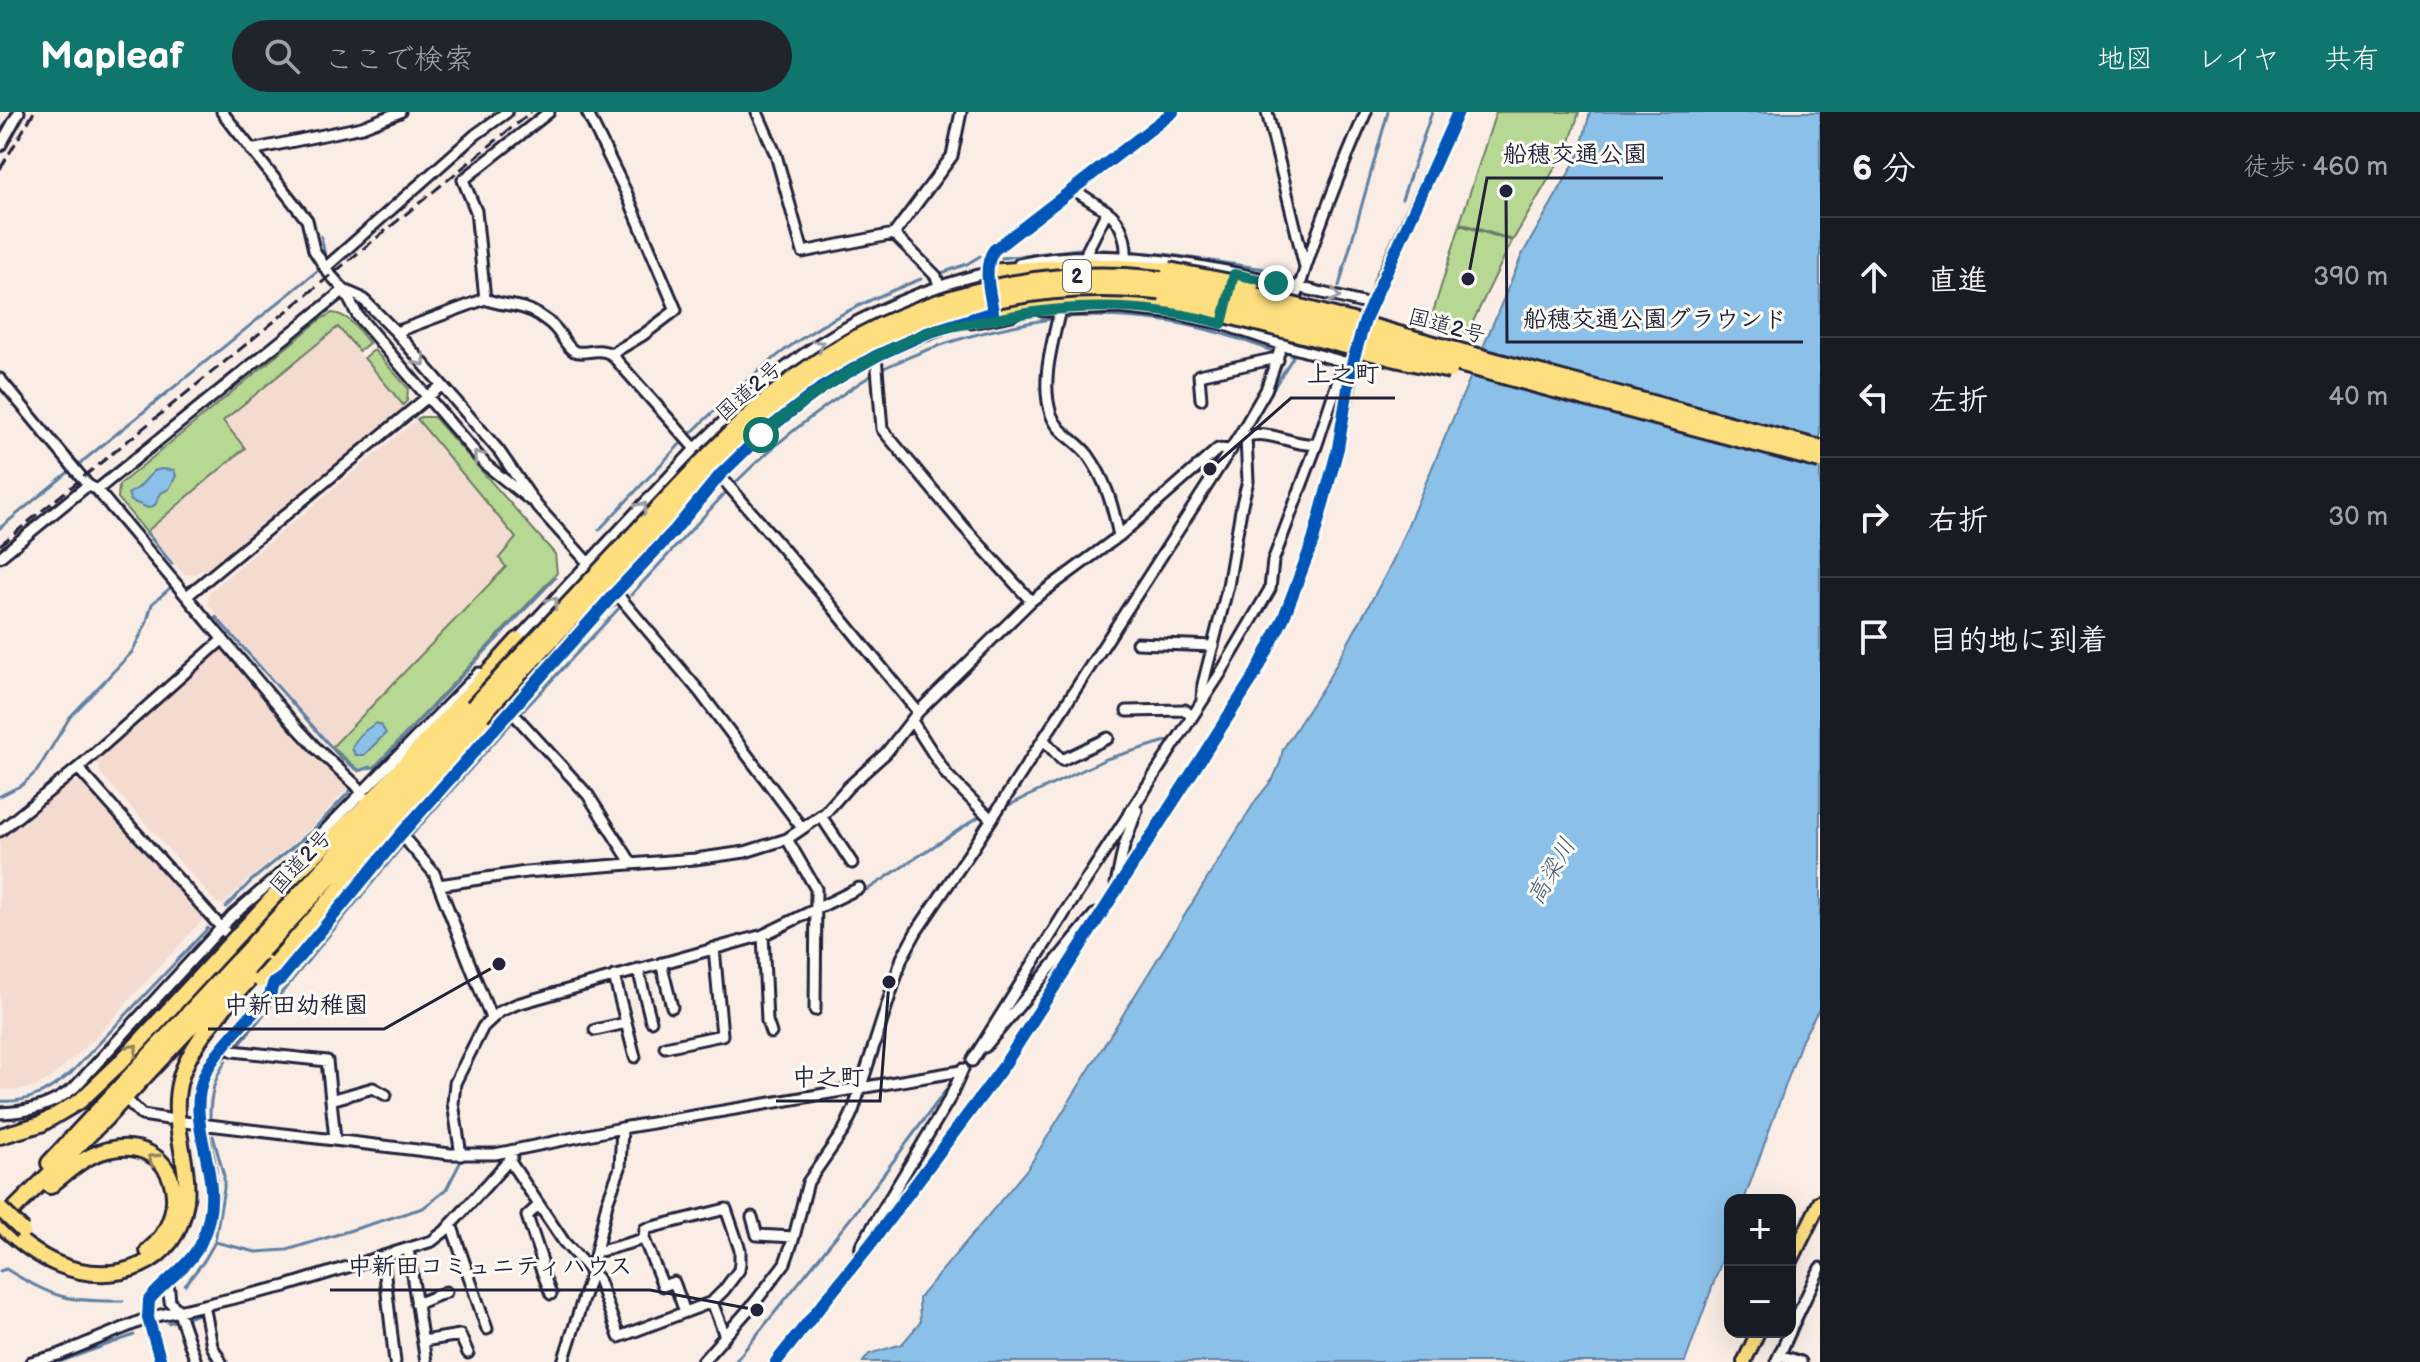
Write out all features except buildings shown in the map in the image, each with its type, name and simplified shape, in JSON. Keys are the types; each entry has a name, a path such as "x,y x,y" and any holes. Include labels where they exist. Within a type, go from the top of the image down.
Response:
{"highway":[{"path":"988,272 1087,265 1169,270 1228,281 1509,359 1550,382"},
{"name":"国道2号","path":"0,1217 477,711 712,469 783,402 819,376 866,347 925,320 1018,295 1064,290 1118,289 1178,295 1304,322 1820,448"},
{"path":"993,312 1071,301 1166,303 1400,360 1550,382"},
{"name":"国道2号","path":"1550,382 1820,461"},
{"path":"180,1079 196,1053 268,975 399,820 557,645 615,593"},
{"path":"0,1136 41,1124 80,1101 112,1072 289,880 375,797 518,640"},
{"name":"国道2号","path":"0,1223 7,1209 105,1119 378,826 477,711"},
{"path":"0,1223 20,1235 68,1259 91,1264 127,1261 150,1249 166,1232 174,1210 173,1181 163,1164 147,1153 128,1148 107,1150 83,1161 34,1200 7,1209 20,1235 61,1266 98,1274 122,1272 155,1258 164,1250 176,1232 186,1201 177,1115 180,1079 191,1055 219,1015 378,826"},
{"path":"0,1136 30,1132 59,1122 122,1085"}],"main road":[{"path":"1796,1251 1820,1202"},
{"path":"1744,1362 1755,1338"}],"street":[{"path":"0,146 19,112"},
{"path":"222,112 307,220 314,250 344,290 358,316 486,465 537,506"},
{"path":"251,150 362,127 400,112"},
{"path":"325,268 475,135 507,112"},
{"path":"485,299 476,211 463,180 549,112"},
{"path":"587,112 626,192 676,310 611,354"},
{"path":"757,112 776,155 803,252 894,234 952,156 961,112"},
{"path":"161,1362 148,1318 149,1300 193,1256 209,1222 213,1190 199,1123 200,1088 212,1062 270,995 268,975 281,979 399,832 674,531 720,475 761,435 821,388 876,356 927,333 993,312 988,262 994,250 1173,112"},
{"path":"1267,112 1305,267"},
{"path":"702,1362 785,1263 808,1182 844,1130 862,1088 902,958 916,932 1243,435 1278,360 1305,267 1339,174 1366,112"},
{"path":"972,1061 1270,589 1273,561 1370,305 1458,112"},
{"path":"1074,190 1116,220 1125,238 1126,253"},
{"path":"1086,258 1107,211"},
{"path":"894,234 936,276 939,286"},
{"path":"0,1113 24,1112 53,1103 97,1072 244,904 364,796 499,652 518,640 695,449 764,387 816,346 876,313 939,286 1030,262 1126,253 1299,287 1370,305"},
{"path":"1222,324 1234,274"},
{"path":"344,290 360,297 396,332 499,451 537,506 699,691 802,828"},
{"path":"0,557 344,290"},
{"path":"396,332 485,299 530,310 554,326 572,350 600,350 611,354 826,599 915,716 947,775 991,819"},
{"path":"952,325 1060,309 1147,310 1201,318 1348,363"},
{"path":"1060,309 1048,368 1047,399 1051,415 1058,429 1086,453 1106,486 1119,536"},
{"path":"876,356 882,429 1031,601"},
{"path":"1201,399 1199,375 1278,360"},
{"path":"776,1362 1003,1067 1256,673 1284,617 1313,541 1338,448 1348,363"},
{"path":"0,379 294,724 364,796"},
{"path":"187,596 441,386"},
{"path":"1243,435 1279,436 1307,445 1317,444"},
{"path":"1201,702 1248,481 1243,435"},
{"path":"439,885 526,872 745,852 787,839 821,816 886,753 915,716 1031,601 1119,536 1218,449 1231,450"},
{"path":"0,831 78,768 223,639"},
{"path":"1137,643 1213,646"},
{"path":"1127,711 1185,710 1190,715"},
{"path":"511,711 588,795 632,864"},
{"path":"1043,739 1062,760 1108,738"},
{"path":"78,768 233,942"},
{"path":"1118,886 1124,846 1141,795"},
{"path":"821,816 852,863"},
{"path":"399,832 434,873 491,1018"},
{"path":"787,839 816,889 815,1010"},
{"path":"462,1155 453,1103 454,1088 483,1027 491,1018 517,1004 763,938 859,888"},
{"path":"859,1258 861,1246 950,1098 961,1071 1094,915 1104,910"},
{"path":"763,938 767,1021 771,1033"},
{"path":"665,1047 722,1035 714,951"},
{"path":"662,966 672,1007"},
{"path":"639,972 651,1021"},
{"path":"615,979 635,1057"},
{"path":"595,1030 626,1023"},
{"path":"225,1046 233,1051 327,1061 335,1139"},
{"path":"184,1122 462,1155 495,1154 622,1128 961,1071"},
{"path":"331,1100 373,1088 386,1095"},
{"path":"129,1102 142,1115 168,1119"},
{"path":"563,1362 591,1274 607,1203 620,1168 622,1128"},
{"path":"31,1362 58,1355 148,1318 286,1286 409,1252 452,1227 511,1162 515,1151"},
{"path":"511,1162 564,1242 598,1279 619,1337 712,1302 724,1290 739,1270 740,1263 740,1250 726,1209 645,1229 644,1239 663,1286 674,1282 685,1312"},
{"path":"539,1205 527,1216 551,1294"},
{"path":"752,1217 757,1235 794,1237"},
{"path":"452,1227 487,1329"},
{"path":"597,1252 644,1239"},
{"path":"409,1252 426,1362"},
{"path":"383,1260 395,1362"},
{"path":"1796,1319 1820,1268"},
{"path":"168,1281 170,1302 178,1310 196,1362"},
{"path":"416,1304 446,1292"},
{"path":"712,1302 725,1336"},
{"path":"204,1305 212,1346 221,1362"},
{"path":"423,1341 460,1335 468,1353"},
{"path":"1788,1338 1782,1358 1801,1362"}],"shaded area":[{"path":"338,328 405,408 207,572 203,569 195,574 183,574 147,532 245,448 224,422"},
{"path":"416,420 516,537 498,558 506,567 332,746 208,604 209,592"},
{"path":"219,648 225,649 311,750 350,786 308,831 250,878 223,905 217,903 101,774 97,761 102,750"},
{"path":"73,781 85,785 204,918 93,1040 52,1077 35,1087 0,1089 0,838"}],"green space":[{"path":"1496,112 1579,112 1570,142 1513,240 1460,223"},
{"path":"1460,225 1512,241 1467,334 1430,322"},
{"path":"332,313 349,320 369,343 359,351 338,327 223,421 245,448 146,532 118,498 119,485"},
{"path":"374,350 408,388 407,401 403,405 364,358"},
{"path":"434,417 555,554 557,573 374,767 359,770 332,747 506,567 499,558 516,538 417,419"}],"water":[{"name":"高梁川","path":"1590,112 1820,112 1820,1007 1802,1040 1746,1194 1724,1194 1724,1255 1685,1362 863,1362 869,1354 902,1344 920,1323 919,1298 1028,1168 1256,800 1273,779 1283,749 1327,681 1391,565 1522,255 1579,155"},
{"path":"174,470 176,476 155,505 148,508 131,501 128,494 154,471"},
{"path":"376,723 386,733 364,755 355,755 352,748 356,740"}],"waterway":[{"path":"1339,286 1388,112"},
{"path":"1402,199 1432,112"},
{"path":"321,236 325,256"},
{"path":"1002,258 1079,249"},
{"path":"1091,249 1164,254 1272,270"},
{"path":"939,274 980,256"},
{"path":"78,465 321,268"},
{"path":"688,436 746,381 793,344 850,310 921,279"},
{"path":"1061,317 1145,318 1170,322 1221,333 1275,352"},
{"path":"884,368 965,338 1050,319"},
{"path":"1258,413 1291,356"},
{"path":"735,483 802,424 875,373"},
{"path":"1313,436 1327,400"},
{"path":"29,407 79,464"},
{"path":"599,530 683,441"},
{"path":"0,528 71,470"},
{"path":"1259,599 1264,589 1268,559 1303,470"},
{"path":"631,595 728,490"},
{"path":"147,533 172,564"},
{"path":"374,768 555,578"},
{"path":"0,796 22,785 37,771 70,717 132,652 152,604 170,588"},
{"path":"520,714 622,605"},
{"path":"216,617 340,757 359,771 371,767"},
{"path":"1210,681 1227,654"},
{"path":"410,837 514,720"},
{"path":"1003,808 1106,759 1173,739"},
{"path":"226,907 251,881 311,832 351,790"},
{"path":"818,913 870,888 983,814"},
{"path":"236,1048 405,843"},
{"path":"881,1038 911,950 957,880"},
{"path":"764,939 811,916"},
{"path":"0,1101 20,1100 38,1094 71,1073 208,928"},
{"path":"210,1117 214,1088 226,1061"},
{"path":"735,1362 854,1214 952,1082"},
{"path":"858,1108 865,1093"},
{"path":"213,1136 224,1176 215,1241"},
{"path":"185,1285 215,1242 256,1252 287,1250 423,1208 446,1190 462,1159"},
{"path":"455,1226 509,1167"},
{"path":"412,1253 435,1246 444,1237"},
{"path":"340,1274 405,1255"},
{"path":"0,1271 6,1269 49,1292 74,1299 123,1301"},
{"path":"1787,1354 1820,1280"},
{"path":"210,1310 259,1297"},
{"path":"184,1319 201,1313"},
{"path":"168,1323 179,1320"},
{"path":"59,1362 134,1335"}],"railway":[{"path":"0,169 34,112"},
{"path":"0,545 531,112"}],"cycle path":[{"path":"161,1362 148,1318 149,1300 197,1249 209,1217 211,1195 199,1116 199,1096 204,1076 224,1045 270,995 273,984 281,979 401,834 615,593 674,531 720,475 761,435 821,388 876,356 927,333 993,312 988,264 994,250 1173,112"},
{"path":"776,1362 873,1241 1003,1067 1256,673 1284,617 1313,541 1338,448 1352,364 1366,317 1458,112"}],"place":[{"name":"船穂交通公園グラウンド","path":"1506,191"},
{"name":"船穂交通公園","path":"1468,279"},
{"name":"上之町","path":"1210,469"},
{"name":"中新田幼稚園","path":"499,964"},
{"name":"中之町","path":"889,982"},
{"name":"中新田コミュニティハウス","path":"757,1310"}],"route":[{"path":"761,435 821,388 848,372 902,344 952,325 1060,309 1118,308 1176,314 1222,324 1234,274 1276,283"}]}
